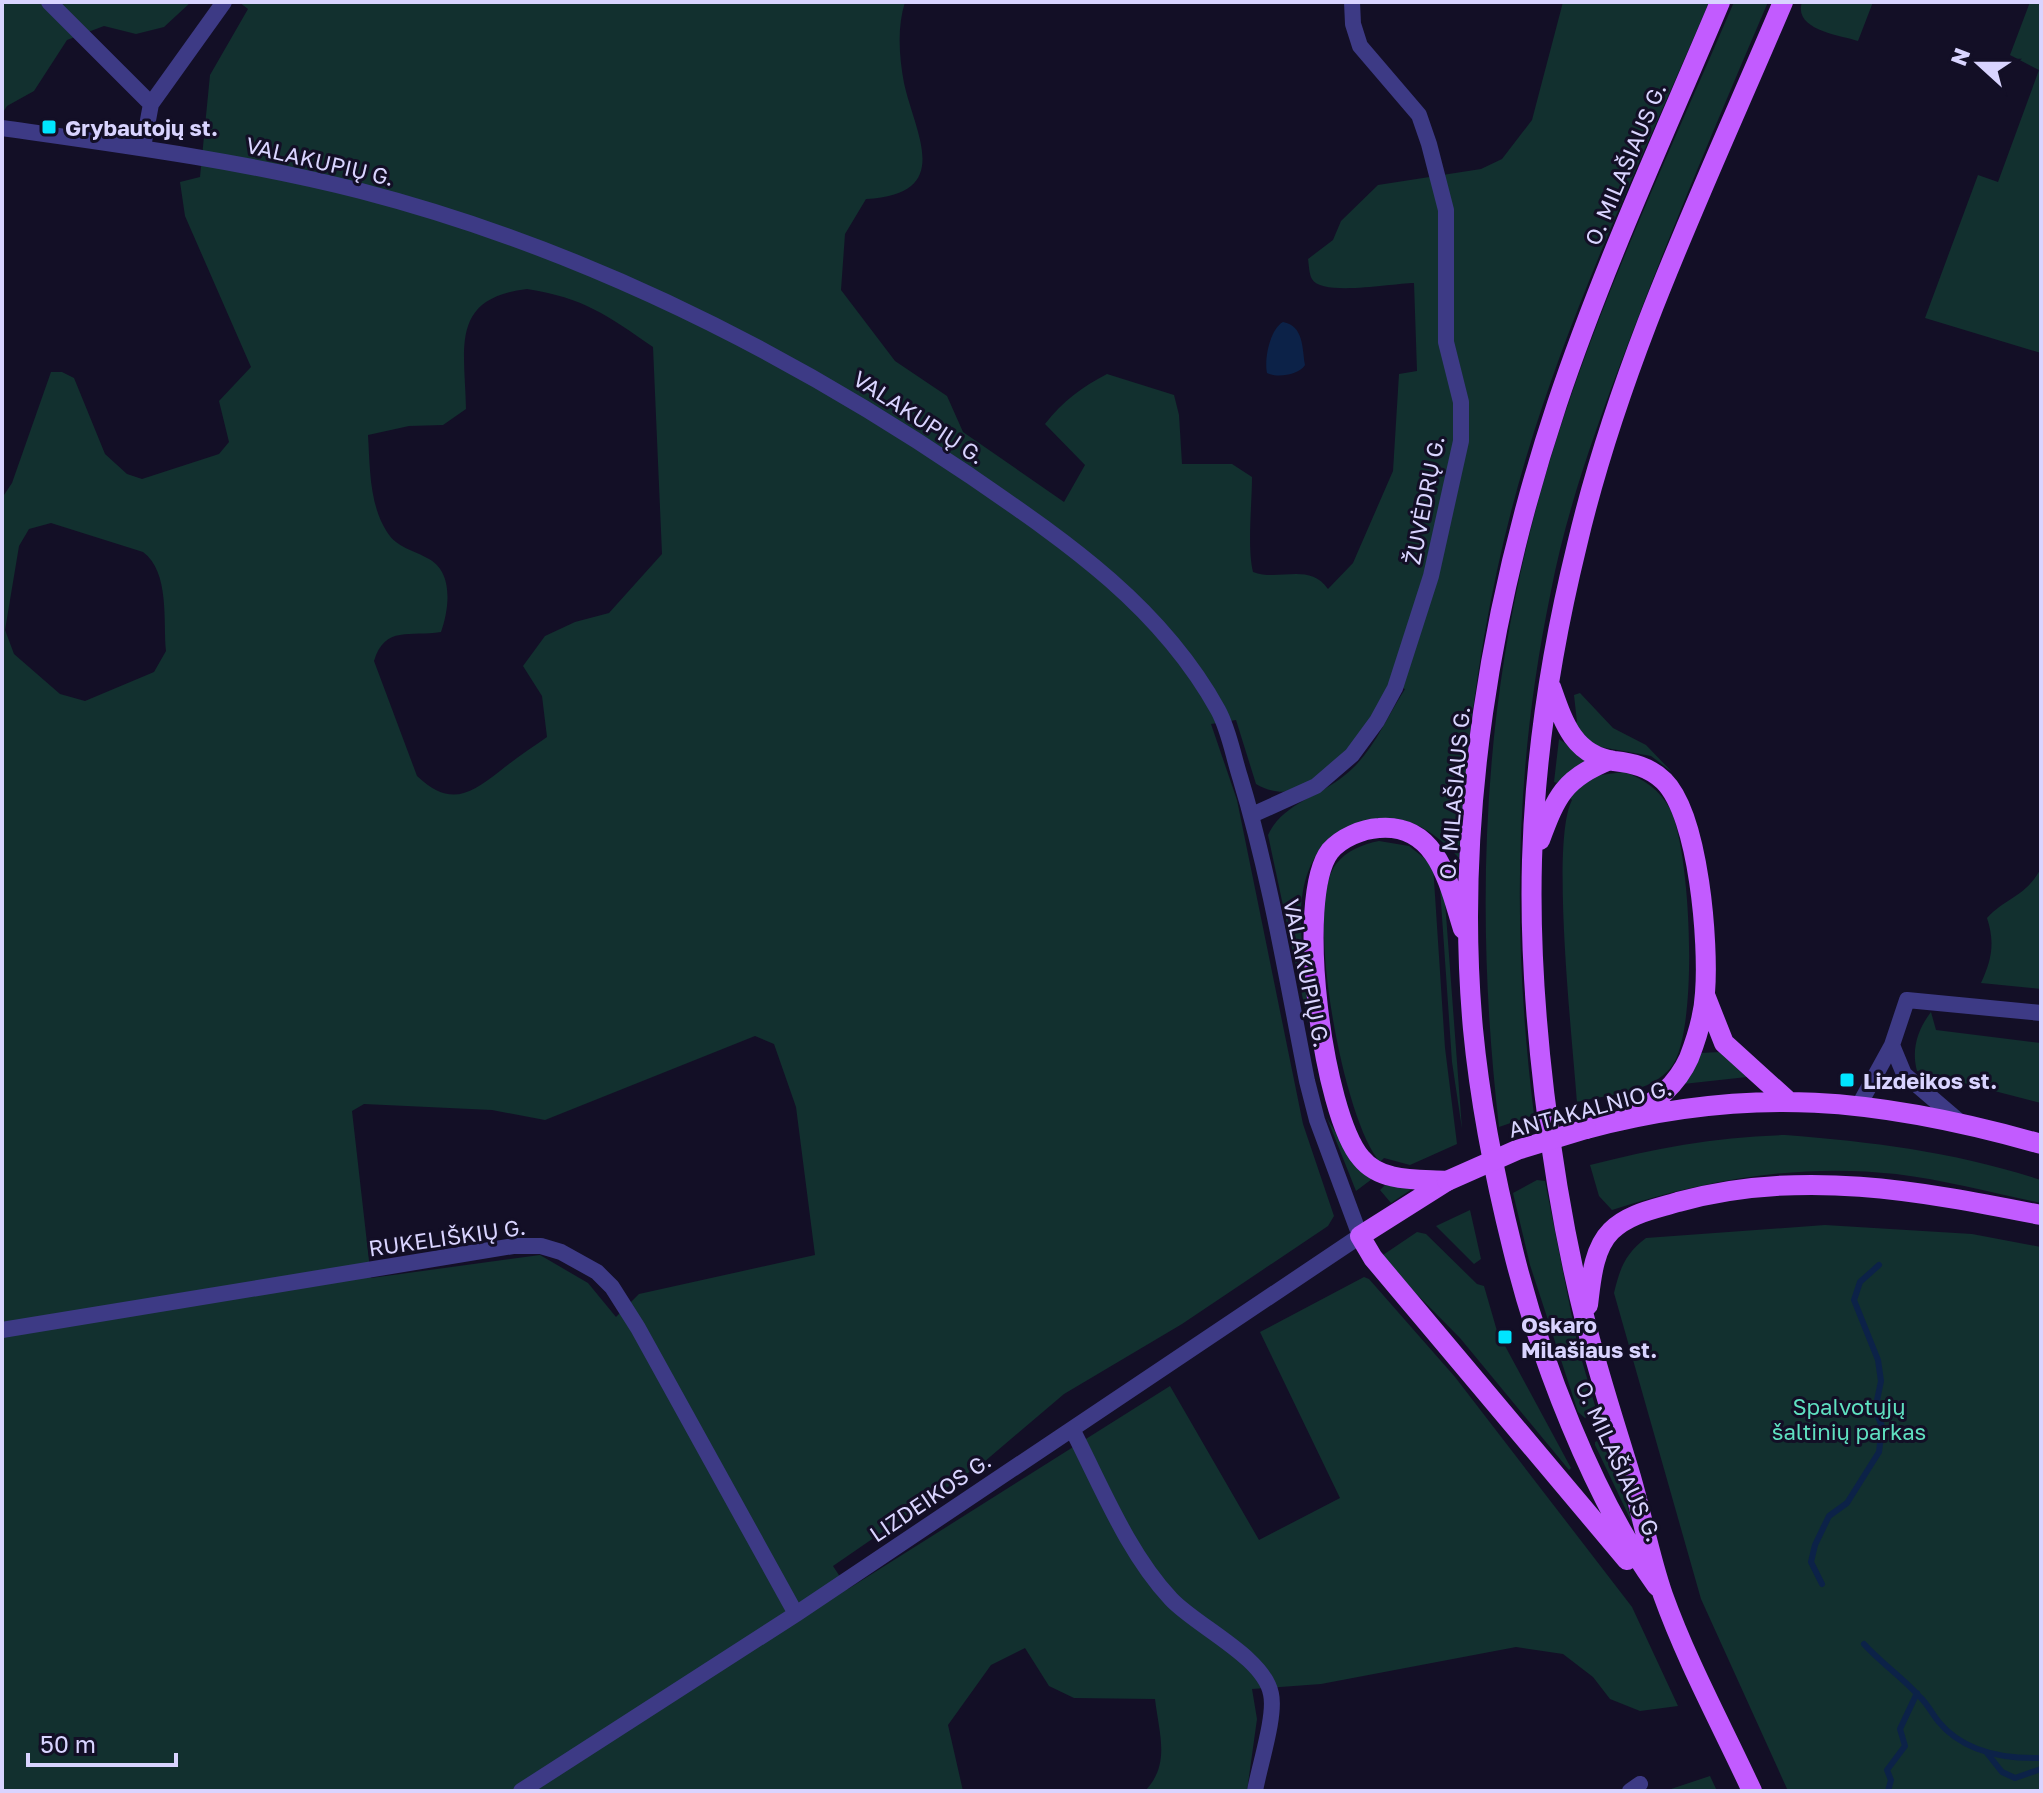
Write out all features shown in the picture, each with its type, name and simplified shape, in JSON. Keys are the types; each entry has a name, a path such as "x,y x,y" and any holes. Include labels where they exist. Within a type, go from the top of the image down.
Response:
{"main road":[{"name":"O. MILAŠIAUS G.","path":"1662,1593 1628,1546 1609,1505 1550,1367 1520,1279 1485,1117 1473,1030 1468,944 1479,748 1495,644 1528,498 1580,339 1720,2"},
{"name":"O. MILAŠIAUS G.","path":"1752,1791 1662,1593 1585,1322 1557,1171 1541,1051 1532,863 1540,747 1551,685 1577,542 1609,432 1670,268 1783,2"},
{"path":"1551,685 1564,727 1575,742 1610,760 1629,762 1663,780 1676,797 1688,823 1700,901 1705,995 1690,1056 1680,1074 1666,1094 1630,1118"},
{"path":"1532,863 1558,795 1575,778 1610,760"},
{"path":"1447,1181 1399,1178 1379,1173 1360,1158 1334,1097 1315,977 1313,902 1331,851 1367,829 1406,831 1424,840 1441,861 1468,944"},
{"path":"1705,995 1724,1043 1787,1100"},
{"name":"ANTAKALNIO G.","path":"1360,1236 1447,1181 1517,1150 1630,1118 1719,1103 1787,1100 1858,1107 1960,1122 2041,1144"},
{"path":"1585,1322 1599,1251 1610,1231 1642,1212 1689,1199 1794,1183 1841,1184 1934,1193 2041,1215"},
{"path":"1360,1236 1373,1258 1612,1542 1662,1593"}],"street":[{"path":"49,2 151,104"},
{"path":"143,147 151,104 224,2"},
{"name":"ŽUVĖDRŲ G.","path":"1252,815 1316,786 1352,755 1377,721 1395,688 1431,576 1461,441 1461,402 1446,342 1446,210 1419,115 1360,46 1355,33 1352,2"},
{"name":"VALAKUPIŲ G.","path":"2,128 143,147 359,191 498,232 661,297 727,329 861,404 1015,507 1133,597 1174,640 1221,716 1252,815 1317,1120 1360,1236"},
{"path":"1858,1107 1892,1045 1907,1000 2041,1013"},
{"path":"1295,1025 1334,1097"},
{"path":"1892,1045 1904,1074 1960,1122"},
{"name":"LIZDEIKOS G.","path":"521,1791 796,1614 1360,1236"},
{"name":"RUKELIŠKIŲ G.","path":"2,1330 513,1246 541,1246 561,1252 597,1272 612,1287 638,1328 796,1614"},
{"path":"1072,1429 1139,1555 1171,1599 1250,1662 1263,1677 1272,1695 1255,1791"}],"green space":[{"path":"2,2 191,2 164,27 136,34 104,26 67,40 34,91 7,106 2,114"},
{"path":"239,2 905,2 900,52 904,83 920,141 920,174 911,186 894,195 866,199 845,234 841,290 895,361 947,396 963,432 1064,502 1085,465 1045,424 1059,408 1081,389 1107,374 1174,395 1179,415 1182,464 1232,464 1252,477 1250,538 1253,572 1312,576 1328,589 1353,563 1393,471 1399,374 1417,371 1414,283 1359,288 1329,287 1312,279 1308,259 1333,240 1341,221 1378,185 1481,169 1502,159 1532,120 1563,2 1709,2 1588,284 1526,458 1500,556 1481,656 1467,757 1459,858 1429,832 1394,818 1367,821 1342,832 1324,846 1304,884 1301,907 1308,1023 1268,835 1283,815 1335,783 1355,766 1371,746 1405,689 1390,683 1368,722 1337,763 1319,779 1299,789 1278,791 1256,784 1236,720 1211,724 1237,800 1303,1124 1334,1216 1328,1226 1182,1324 1064,1394 984,1462 833,1566 848,1589 1170,1386 1259,1540 1340,1498 1260,1332 1364,1277 1455,1377 1632,1607 1678,1706 1640,1711 1610,1699 1593,1677 1563,1654 1516,1647 1321,1684 1252,1689 1257,1719 1247,1791 1145,1791 1153,1781 1161,1759 1155,1699 1074,1698 1049,1686 1025,1648 991,1665 948,1725 963,1791 2,1791 2,498 12,483 51,372 62,372 74,378 105,454 127,474 142,479 219,454 229,442 219,401 251,367 185,216 180,182 200,177 210,75 248,9","holes":["527,289 564,297 594,309 653,347 662,554 609,613 575,622 545,636 523,666 542,696 547,737 479,786 450,794 440,792 417,776 374,661 379,650 392,637 441,632 447,592 443,573 437,565 396,542 381,521 372,485 368,435 409,426 443,425 466,409 464,347 473,315 484,303 502,294","51,523 143,552 152,561 161,584 166,651 154,672 85,701 60,694 14,654 5,630 19,546 29,529","755,1036 774,1044 796,1107 815,1255 639,1294 616,1317 588,1283 540,1255 371,1278 352,1111 364,1104 492,1110 545,1120"]},
{"path":"1734,2 1768,2 1677,218 1593,438 1551,591 1530,723 1520,853 1522,982 1534,1115 1499,1127 1487,971 1488,816 1494,739 1518,586 1536,509 1577,379 1626,252"},
{"path":"1802,2 1873,2 1858,41 1811,25 1804,19"},
{"path":"2030,2 2041,2 2041,353 1925,318 1978,175 1998,182 2039,70 2010,55"},
{"path":"1580,693 1613,728 1646,745 1672,772 1651,756 1595,746 1572,724 1577,722 1574,695"},
{"path":"1559,739 1588,759 1557,783 1554,782"},
{"path":"1624,772 1645,782 1661,796 1670,809 1677,830 1683,861 1689,939 1686,1016 1681,1046 1672,1066 1663,1075 1641,1088 1577,1102 1563,899 1566,823 1572,800 1567,795 1592,776"},
{"path":"1379,841 1409,846 1433,865 1445,1048 1457,1144 1410,1165 1384,1158 1380,1162 1366,1140 1342,1062 1326,967 1324,923 1327,888 1336,864 1355,849"},
{"path":"2041,868 2041,989 1981,983 1991,951 1987,918 2023,891"},
{"path":"1439,873 1444,888 1462,1129 1452,1062"},
{"path":"1931,1012 1936,1030 2041,1043 2041,1103 1917,1071 1917,1040"},
{"path":"1720,1052 1747,1077 1683,1084 1700,1053"},
{"path":"1327,1118 1348,1153 1372,1179 1356,1191"},
{"path":"1785,1135 1914,1150 2009,1170 2041,1180 2041,1203 1896,1174 1823,1171 1717,1183 1612,1210 1599,1196 1590,1165 1686,1144"},
{"path":"1537,1180 1545,1181 1578,1347 1596,1409 1594,1414 1585,1418 1578,1412 1530,1265 1513,1193"},
{"path":"1385,1185 1412,1189 1391,1203 1380,1190"},
{"path":"1470,1210 1481,1259 1474,1264 1436,1226"},
{"name":"Spalvotųjų šaltinių parkas","path":"1825,1225 1972,1234 2041,1247 2041,1791 1788,1791 1701,1599 1614,1293 1619,1276 1628,1256 1646,1238"},
{"path":"1417,1232 1426,1234 1477,1284 1484,1286 1497,1331 1571,1468 1569,1470 1460,1338 1380,1257"},
{"path":"1604,1438 1635,1529 1595,1445"},
{"path":"1710,1776 1717,1791 1668,1791 1671,1789"}],"water":[{"path":"1283,322 1290,324 1298,333 1305,365 1293,373 1271,375 1267,373 1267,353 1275,331"}],"waterway":[{"path":"1822,1584 1811,1562 1815,1545 1829,1516 1847,1503 1879,1452 1882,1426 1875,1410 1881,1381 1878,1360 1854,1300 1860,1282 1879,1265"},
{"path":"1864,1644 1912,1689 1948,1732 1959,1740 1985,1752 2041,1758"},
{"path":"1888,1791 1891,1780 1887,1770 1905,1746 1900,1729 1917,1693"},
{"path":"1987,1753 2002,1772 2015,1778 2041,1769"}],"place":[{"name":"Grybautojų st.","path":"49,127"},
{"name":"Lizdeikos st.","path":"1847,1080"},
{"name":"Oskaro Milašiaus st.","path":"1505,1337"}]}
